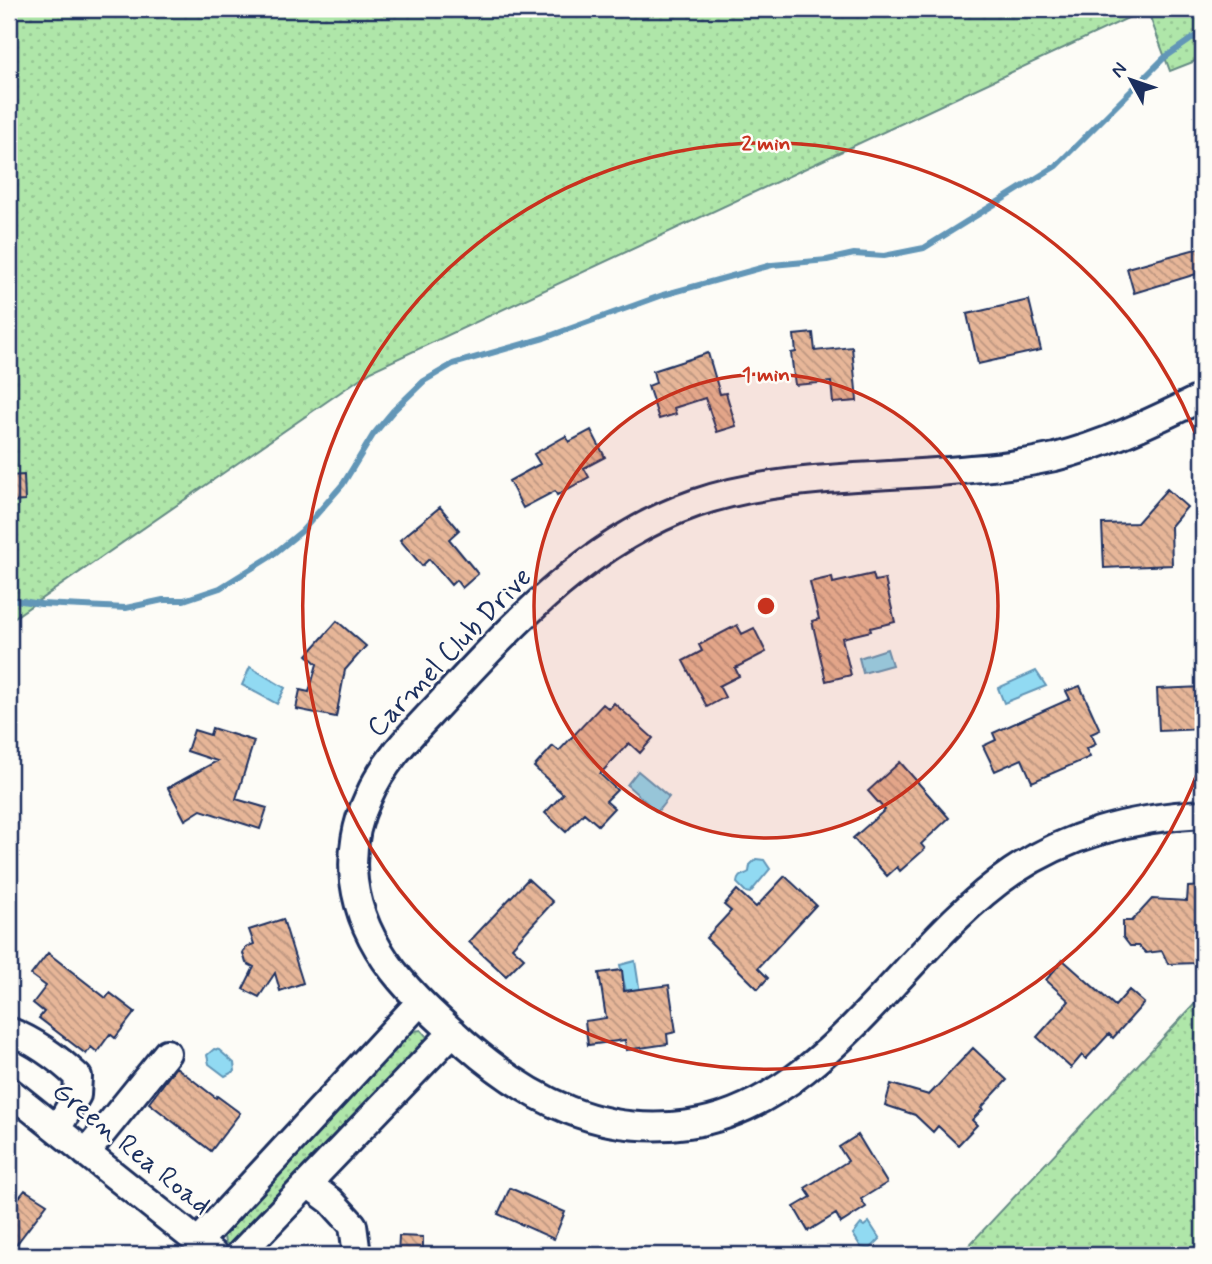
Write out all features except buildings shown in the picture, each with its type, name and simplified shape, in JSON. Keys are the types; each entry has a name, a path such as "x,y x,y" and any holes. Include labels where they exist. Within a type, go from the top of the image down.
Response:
{"street":[{"name":"Carmel Club Drive","path":"1203,397 1142,427 1055,457 974,469 738,490 694,503 610,545 555,587 507,631 393,755 366,800 356,831 353,852 354,881 360,909 386,960 419,1003 479,1055 521,1086 563,1109 624,1125 659,1127 706,1121 753,1103 795,1077 832,1046 949,927 996,884 1046,851 1084,834 1122,824 1203,814"},
{"path":"206,1249 419,1003"},
{"path":"9,1031 41,1048 78,1077 77,1095 57,1129"},
{"path":"239,1255 453,1032"},
{"path":"86,1153 167,1054"},
{"name":"Green Rea Road","path":"9,1091 206,1249"},
{"path":"308,1184 331,1201 353,1225 357,1255"}],"green space":[{"path":"9,9 1147,9 371,371 9,621"},
{"path":"1147,9 1203,9 1203,58 1170,71"},
{"path":"1203,995 1203,1255 960,1255"},
{"path":"421,1030 428,1038 424,1054 233,1246 225,1243 223,1230 406,1032"}],"water":[{"path":"887,649 892,665 863,673 859,658"},
{"path":"250,667 285,688 277,704 242,685"},
{"path":"1036,671 1046,686 1004,703 998,688"},
{"path":"638,771 669,797 657,812 627,785"},
{"path":"756,859 764,860 770,869 750,893 737,883 740,877 749,872 750,865"},
{"path":"635,961 640,993 627,995 620,965"},
{"path":"214,1049 234,1063 235,1071 225,1076 209,1064 207,1055"},
{"path":"869,1222 880,1239 870,1249 861,1247 853,1234 861,1224 864,1226"}],"waterway":[{"path":"9,599 41,604 126,608 163,600 184,600 220,588 270,557 302,531 343,484 373,435 393,411 424,381 453,364 544,338 663,295 772,265 827,260 854,254 884,256 924,248 1056,166 1164,58 1203,31"}]}
